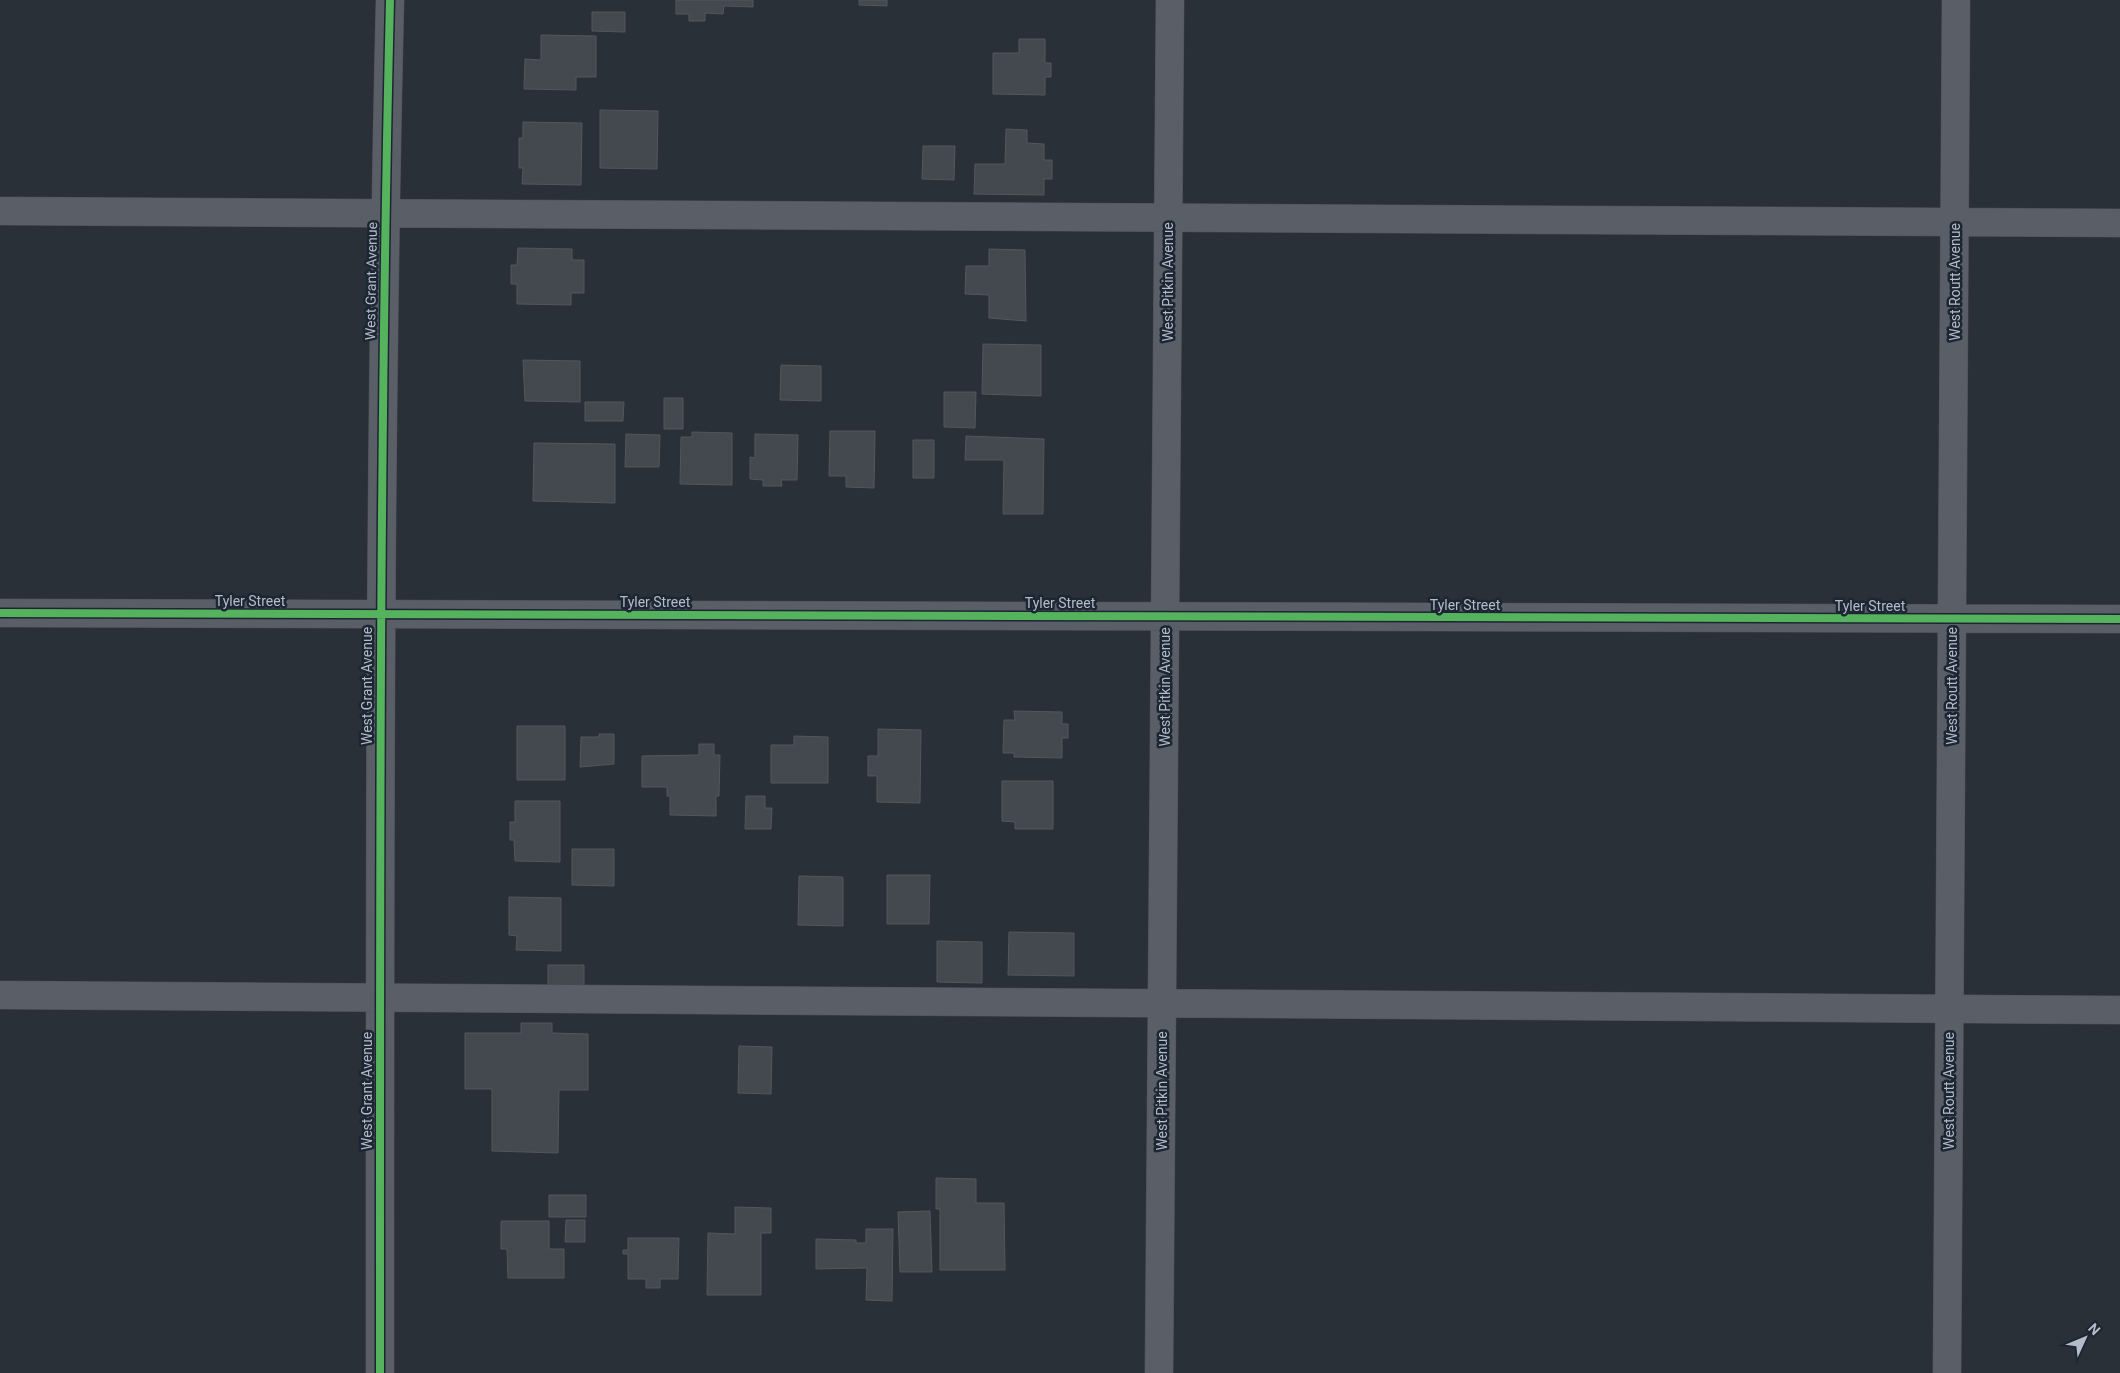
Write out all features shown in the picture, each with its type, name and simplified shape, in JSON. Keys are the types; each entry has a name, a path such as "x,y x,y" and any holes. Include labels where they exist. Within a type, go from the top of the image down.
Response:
{"street":[{"name":"West Grant Avenue","path":"380,1373 380,614 385,212 390,0"},
{"name":"West Pitkin Avenue","path":"1160,1373 1170,0"},
{"name":"West Routt Avenue","path":"1948,1373 1956,0"},
{"path":"0,211 2120,223"},
{"name":"Tyler Street","path":"0,613 2120,619"},
{"path":"0,995 2120,1010"}],"building":[{"path":"676,0 753,0 753,7 724,6 723,14 705,13 705,21 689,21 689,14 676,14"},
{"path":"859,0 887,0 887,6 859,5"},
{"path":"592,12 625,12 625,32 592,31"},
{"path":"541,35 596,36 596,77 576,77 576,90 524,89 525,59 541,60"},
{"path":"1019,39 1045,39 1045,63 1051,63 1051,77 1045,77 1045,95 993,94 993,53 1019,53"},
{"path":"600,110 658,111 657,169 600,168"},
{"path":"523,122 582,123 581,185 522,184 523,168 519,168 519,138 523,138"},
{"path":"1006,129 1027,130 1027,143 1044,144 1044,160 1052,160 1052,179 1044,179 1044,195 974,194 975,164 1005,164"},
{"path":"923,146 955,146 954,180 922,179"},
{"path":"518,248 572,249 572,260 584,260 584,293 571,293 571,305 517,304 517,284 511,284 511,265 517,265"},
{"path":"989,249 1025,250 1026,321 989,318 989,295 965,294 966,266 989,266"},
{"path":"983,344 1041,345 1041,396 982,394"},
{"path":"523,360 580,361 580,402 525,401"},
{"path":"781,365 821,366 821,401 780,400"},
{"path":"944,392 976,392 975,428 944,427"},
{"path":"664,398 683,398 683,429 664,429"},
{"path":"585,402 624,402 623,421 585,421"},
{"path":"830,431 875,431 874,488 846,487 846,476 829,476"},
{"path":"692,432 732,433 732,485 680,484 681,437 692,437"},
{"path":"626,434 660,435 659,467 625,467"},
{"path":"755,434 798,435 797,480 781,480 782,486 763,486 763,480 750,479 750,457 755,458"},
{"path":"966,436 1044,439 1043,514 1003,514 1004,460 965,460"},
{"path":"913,440 934,440 934,478 913,478"},
{"path":"534,443 615,444 615,503 533,501"},
{"path":"1014,711 1062,712 1062,724 1068,724 1068,738 1062,738 1062,758 1014,757 1014,753 1003,753 1004,720 1015,720"},
{"path":"517,726 565,726 565,780 517,780"},
{"path":"878,729 921,730 920,803 877,802 877,776 868,776 868,756 878,756"},
{"path":"599,734 614,734 614,764 580,767 581,737 599,737"},
{"path":"794,736 828,737 828,783 771,783 771,745 794,745"},
{"path":"699,744 714,744 714,755 720,755 719,796 716,796 716,816 670,815 670,796 667,796 667,787 642,787 642,756 699,755"},
{"path":"1002,781 1053,781 1053,829 1015,829 1015,822 1002,821"},
{"path":"746,796 765,796 765,808 772,808 771,829 745,829"},
{"path":"515,801 560,801 560,862 515,861 514,840 510,840 510,822 515,822"},
{"path":"572,849 614,849 614,886 572,885"},
{"path":"887,875 930,875 929,924 887,924"},
{"path":"799,876 843,877 843,926 798,925"},
{"path":"509,897 561,898 561,951 516,950 517,936 509,935"},
{"path":"1009,932 1074,933 1074,976 1008,975"},
{"path":"937,941 982,942 982,983 937,982"},
{"path":"548,965 584,965 584,987 548,987"},
{"path":"521,1023 552,1023 552,1033 588,1034 588,1090 559,1090 558,1153 492,1151 492,1089 465,1089 465,1033 521,1033"},
{"path":"739,1046 772,1047 771,1094 738,1093"},
{"path":"936,1178 976,1179 976,1203 1004,1203 1005,1270 940,1270 940,1209 936,1209"},
{"path":"549,1195 586,1195 586,1217 549,1217"},
{"path":"735,1207 771,1208 771,1233 761,1233 761,1295 707,1295 708,1233 735,1234"},
{"path":"930,1211 932,1272 900,1272 898,1212"},
{"path":"566,1220 585,1220 585,1242 565,1242"},
{"path":"501,1221 549,1221 549,1249 564,1249 564,1278 508,1278 507,1249 501,1249"},
{"path":"866,1229 893,1229 892,1301 866,1300 867,1268 816,1269 816,1239 856,1240 856,1243 866,1243"},
{"path":"628,1238 679,1238 678,1279 660,1279 660,1288 646,1288 646,1279 628,1279 628,1254 623,1254 623,1250 628,1250"}],"cycle path":[{"path":"380,1373 382,515 390,0"},
{"path":"0,613 2120,619"}]}
